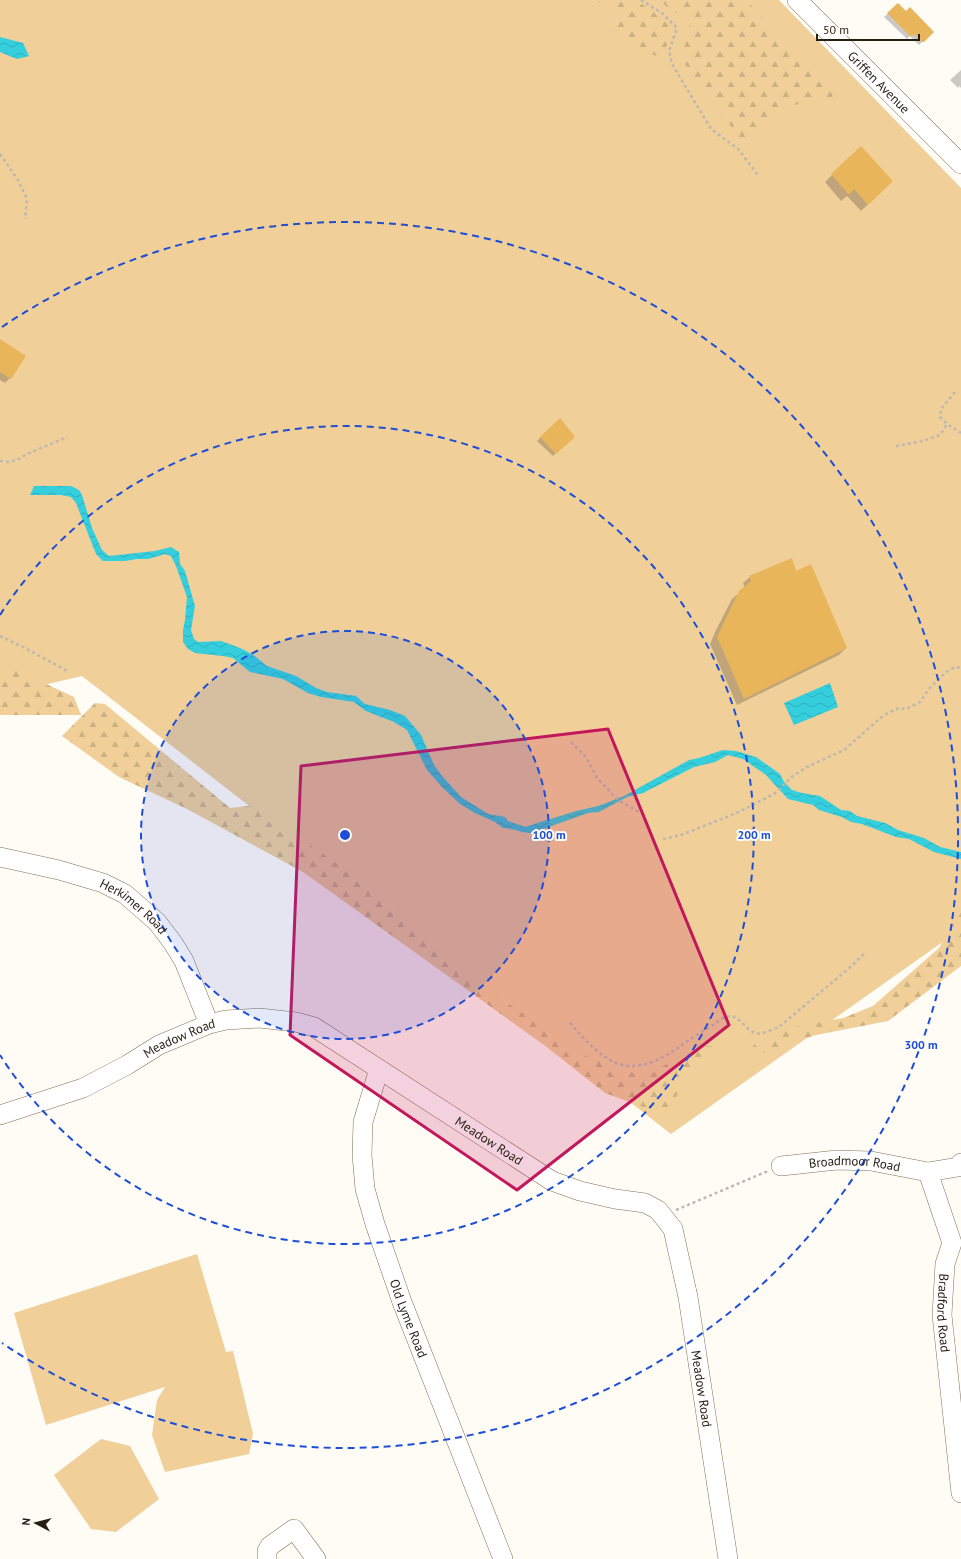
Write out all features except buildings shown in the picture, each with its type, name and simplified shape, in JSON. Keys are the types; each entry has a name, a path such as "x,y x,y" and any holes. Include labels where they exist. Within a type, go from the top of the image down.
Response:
{"street":[{"name":"Griffen Avenue","path":"797,0 961,164"},
{"name":"Herkimer Road","path":"0,857 59,870 103,883 125,894 157,922 173,943 184,961 210,1024"},
{"name":"Meadow Road","path":"0,1115 83,1088 127,1065 159,1045 210,1024 226,1020 259,1018 296,1022 314,1027 552,1181 580,1192 645,1203 658,1210 673,1229 688,1297 728,1559"},
{"name":"Old Lyme Road","path":"379,1070 363,1122 362,1155 365,1189 375,1224 402,1302 503,1559"},
{"name":"Broadmoor Road","path":"781,1166 837,1160 871,1161 928,1172"},
{"path":"928,1172 960,1168"},
{"name":"Bradford Road","path":"928,1172 956,1237 944,1264 942,1315 961,1493"},
{"path":"267,1559 267,1551 270,1546 294,1530 316,1559"}],"path":[{"path":"641,0 662,13 677,28 670,51 672,64 711,129 738,149 758,175"},
{"path":"0,154 18,180 28,199 25,219"},
{"path":"956,392 941,409 940,417 947,424 961,433"},
{"path":"896,446 917,443 940,435 947,424"},
{"path":"0,461 8,462 17,460 67,436"},
{"path":"0,636 67,671"},
{"path":"663,839 681,835 729,816 761,801 777,791 806,767 844,750 884,715 899,708 906,709 920,702 929,689 946,673 955,667 961,668"},
{"path":"571,742 586,757 597,778 612,794 622,802 646,816"},
{"path":"570,1023 594,1047 617,1064 642,1065 656,1061 672,1052 725,1017 732,1016 738,1018 746,1028 756,1033 766,1032 779,1026 847,970 866,952"},
{"path":"662,1216 781,1166"}],"highlighted area":[{"path":"608,729 729,1025 517,1190 290,1035 301,766"}],"green space":[{"path":"0,0 779,0 961,188 961,929 671,1134 82,676 0,695"},
{"path":"594,0 632,0 648,8 659,17 673,29 666,47 667,62 659,57 629,45 609,31 616,11"},
{"path":"657,0 746,0 835,96 794,105 741,140 682,60 690,22"},
{"path":"0,667 16,670 74,697 81,715 0,715"},
{"path":"95,703 105,704 230,808 257,805 317,850 396,904 479,984 588,1057 646,1077 696,1045 717,1047 690,1068 667,1116 605,1093 544,1045 303,872 187,809 119,777 62,736"},
{"path":"961,906 961,966 888,1021 816,1035 757,1055 753,1045 786,1029 843,1018 873,1006 939,948"},
{"path":"197,1254 226,1352 233,1351 253,1434 249,1454 165,1472 152,1435 157,1400 165,1387 46,1425 14,1313"},
{"path":"101,1439 130,1446 159,1499 116,1532 91,1529 54,1475"}],"water":[{"path":"0,37 23,43 29,56 17,59 0,52"},
{"path":"34,486 71,486 79,490 82,495 92,528 102,550 109,556 155,551 171,547 179,552 180,564 185,571 195,606 191,630 194,639 198,642 221,641 240,648 252,654 267,666 296,676 316,688 327,692 356,696 365,704 390,710 405,716 421,735 434,765 442,776 461,797 488,814 505,817 508,821 525,827 576,811 598,806 624,796 689,760 723,750 736,751 756,757 780,774 784,782 792,790 820,796 841,810 850,811 857,816 885,823 898,830 924,838 940,847 961,852 961,859 934,852 909,839 896,837 862,824 851,822 842,817 819,810 813,805 788,799 766,775 743,759 728,755 715,762 694,767 643,793 627,797 599,812 588,813 532,833 503,828 495,822 460,804 442,787 427,770 407,730 394,722 366,711 354,702 321,697 308,693 283,679 250,672 233,658 195,653 188,649 183,642 187,597 171,556 165,554 148,559 103,561 96,554 76,503 71,497 61,495 30,495"},
{"path":"830,683 838,707 794,725 784,703"}]}
